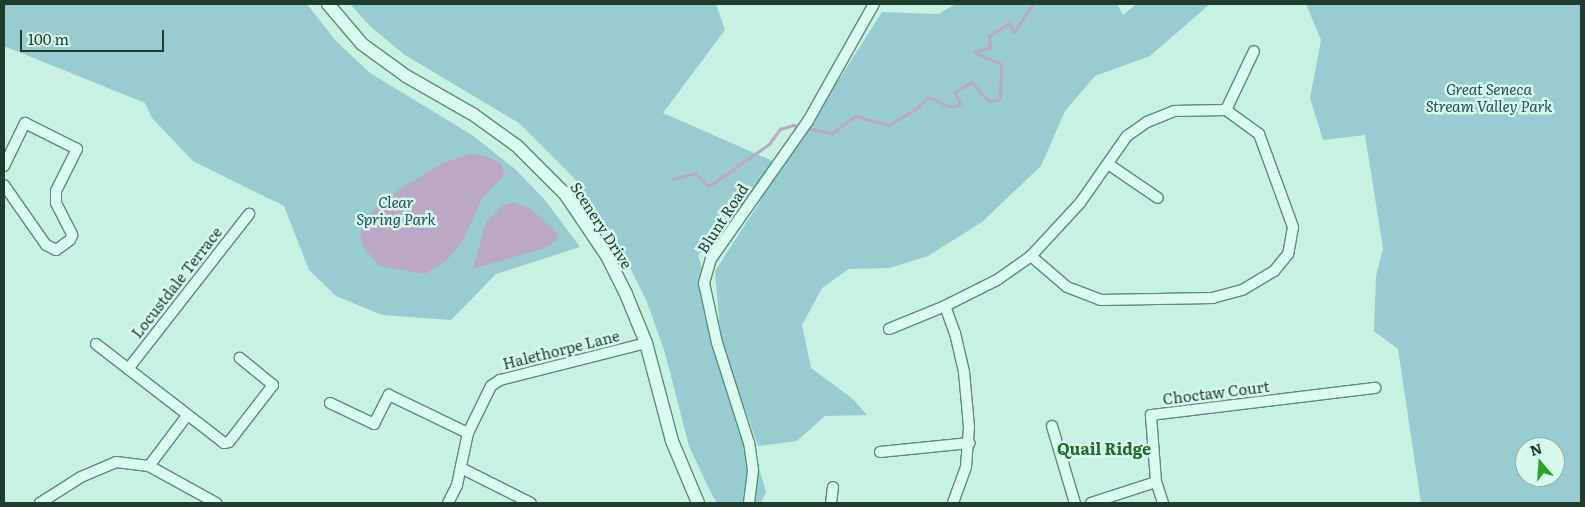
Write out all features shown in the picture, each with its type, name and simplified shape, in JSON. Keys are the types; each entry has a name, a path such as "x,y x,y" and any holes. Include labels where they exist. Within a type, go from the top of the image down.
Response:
{"street":[{"name":"Scenery Drive","path":"328,4 362,44 406,76 474,115 541,167 566,194 607,256 646,343 672,440 698,503"},
{"name":"Blunt Road","path":"749,503 753,470 749,443 720,352 704,283 711,259 807,122 874,4"},
{"path":"1226,110 1254,51"},
{"path":"889,329 945,306 997,280 1031,256 1080,203 1127,136 1147,122 1174,111 1226,110 1259,134 1266,146 1293,227 1288,254 1274,271 1242,290 1213,298 1120,302 1083,295 1067,287 1031,256"},
{"path":"4,166 25,123 77,149 56,191 56,203 72,235 70,240 56,250 46,245 4,185"},
{"path":"1108,164 1158,198"},
{"name":"Locustdale Terrace","path":"128,369 249,214"},
{"path":"945,306 955,333 964,372 970,442 966,467 953,503"},
{"name":"Halethorpe Lane","path":"448,503 461,468 468,433 484,396 500,380 646,343"},
{"path":"96,344 220,443 229,442 273,385 240,358"},
{"name":"Choctaw Court","path":"1163,503 1156,482 1150,415 1375,388"},
{"path":"330,403 374,424 389,395 468,433"},
{"path":"149,466 186,417"},
{"path":"1052,426 1075,503"},
{"path":"880,452 970,442"},
{"path":"40,503 102,466 116,462 149,466 203,500 216,503"},
{"path":"461,468 531,503"},
{"path":"1091,503 1156,482"},
{"path":"831,503 833,487"}],"green space":[{"name":"Clear Spring Park","path":"4,4 307,4 336,41 370,73 472,135 515,169 545,200 580,247 496,274 451,320 382,315 336,296 309,270 284,206 193,161 152,118 145,103 4,46"},
{"path":"350,4 716,4 725,30 663,113 784,166 882,12 938,14 956,4 1117,4 1123,15 1136,4 1210,4 1150,56 1095,76 1065,111 1041,166 982,222 928,256 889,268 849,269 822,288 802,325 811,368 853,399 867,415 825,416 797,441 758,446 732,373 766,492 761,503 717,503 711,493 689,446 665,353 647,302 617,241 574,178 519,123 405,55 371,27","holes":["763,197 715,271 720,331 698,255"]},
{"name":"Great Seneca Stream Valley Park","path":"1306,4 1581,4 1581,503 1421,503 1398,349 1374,331 1376,276 1383,248 1365,135 1323,140 1310,98 1321,40"}],"shaded area":[{"path":"470,154 485,156 500,163 505,174 481,200 462,243 445,262 424,274 380,266 364,249 360,235 367,216 403,187 443,163"},
{"path":"514,202 531,209 557,233 558,239 545,248 473,269 486,222 503,205"}],"waterway":[{"path":"673,179 695,173 709,186 769,144 780,129 793,125 832,133 855,116 889,125 917,108 928,97 951,107 960,104 955,92 971,82 989,101 1000,99 1001,64 974,52 990,47 989,36 1008,23 1014,32 1033,4"}],"district":[{"name":"Quail Ridge","path":"1104,448"}]}
